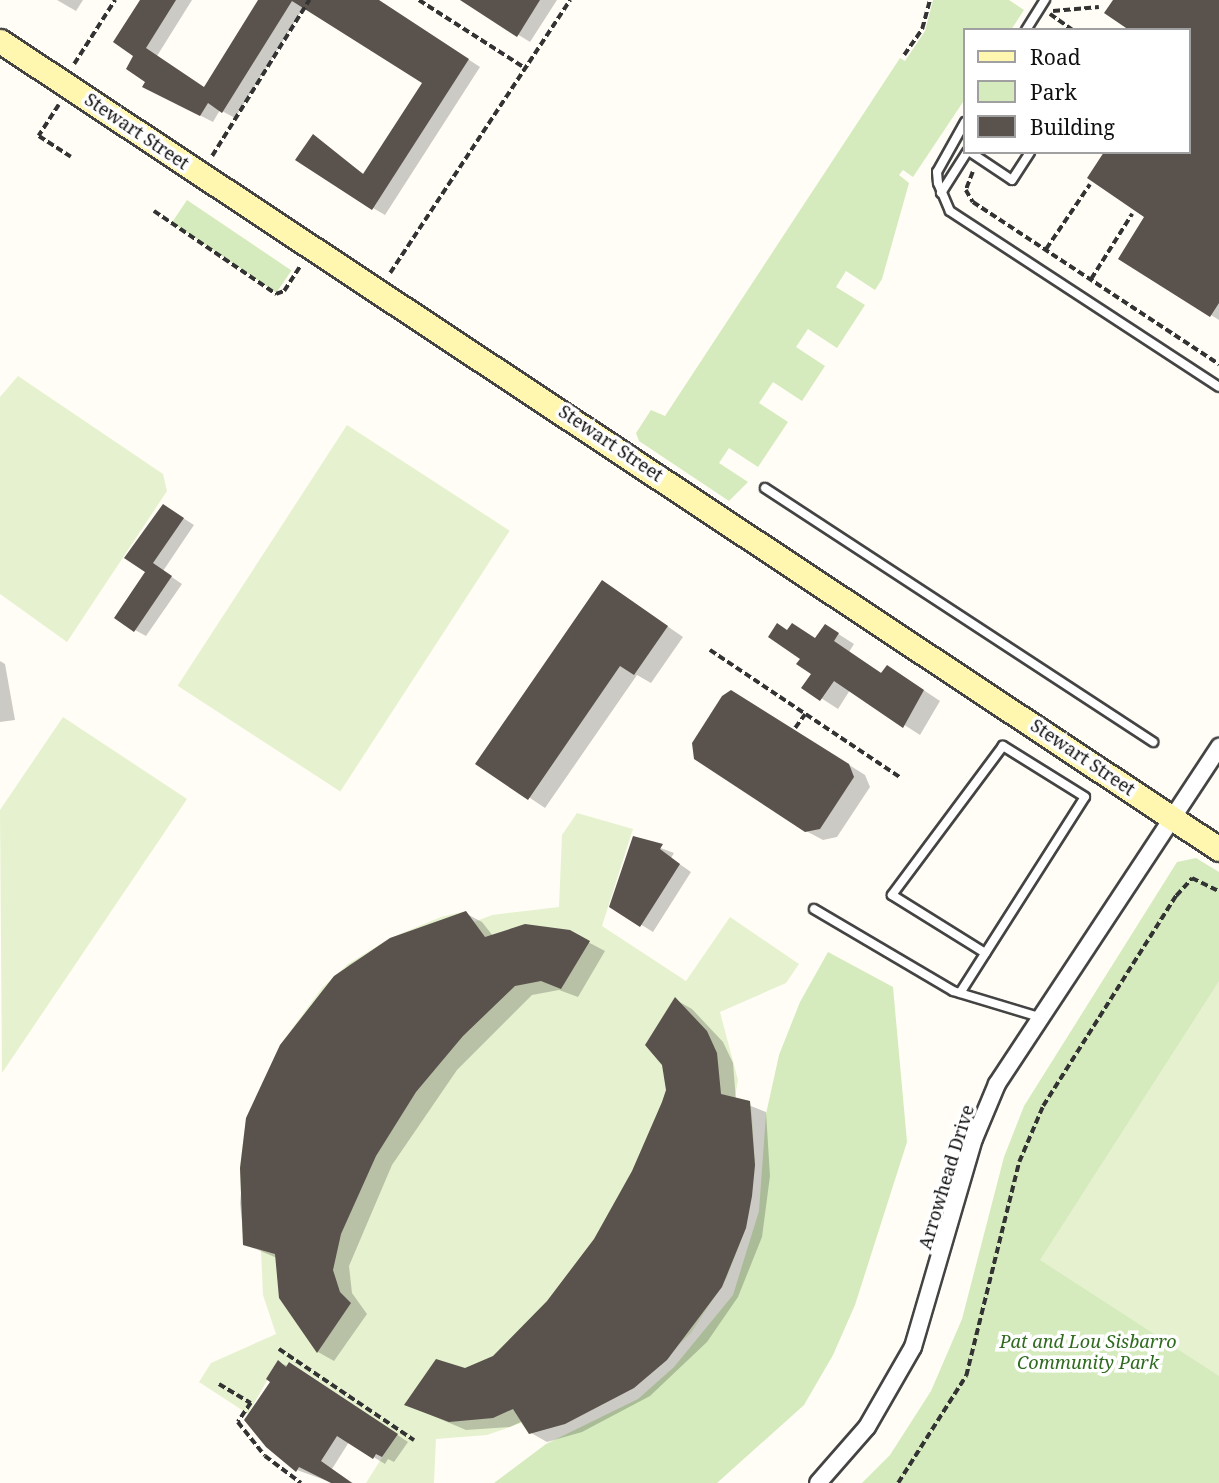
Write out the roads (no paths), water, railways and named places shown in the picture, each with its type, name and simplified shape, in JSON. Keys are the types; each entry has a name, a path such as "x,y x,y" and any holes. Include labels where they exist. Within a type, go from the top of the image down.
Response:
{"street":[{"name":"Stewart Street","path":"0,41 73,75 1219,849"},
{"name":"Arrowhead Drive","path":"818,1483 867,1427 902,1371 933,1292 984,1112 1039,1017 1219,747"}],"lane":[{"path":"1027,28 1043,4"},
{"path":"964,124 941,161 941,193 950,211 1219,387"},
{"path":"941,193 968,154"},
{"path":"983,156 1012,180 1029,154"},
{"path":"765,488 1153,742"},
{"path":"960,993 1085,797 1003,746 892,895 985,953"},
{"path":"814,909 960,993 1039,1017"}],"park label":[{"name":"Pat and Lou Sisbarro Community Park","path":"1088,1352"}]}
